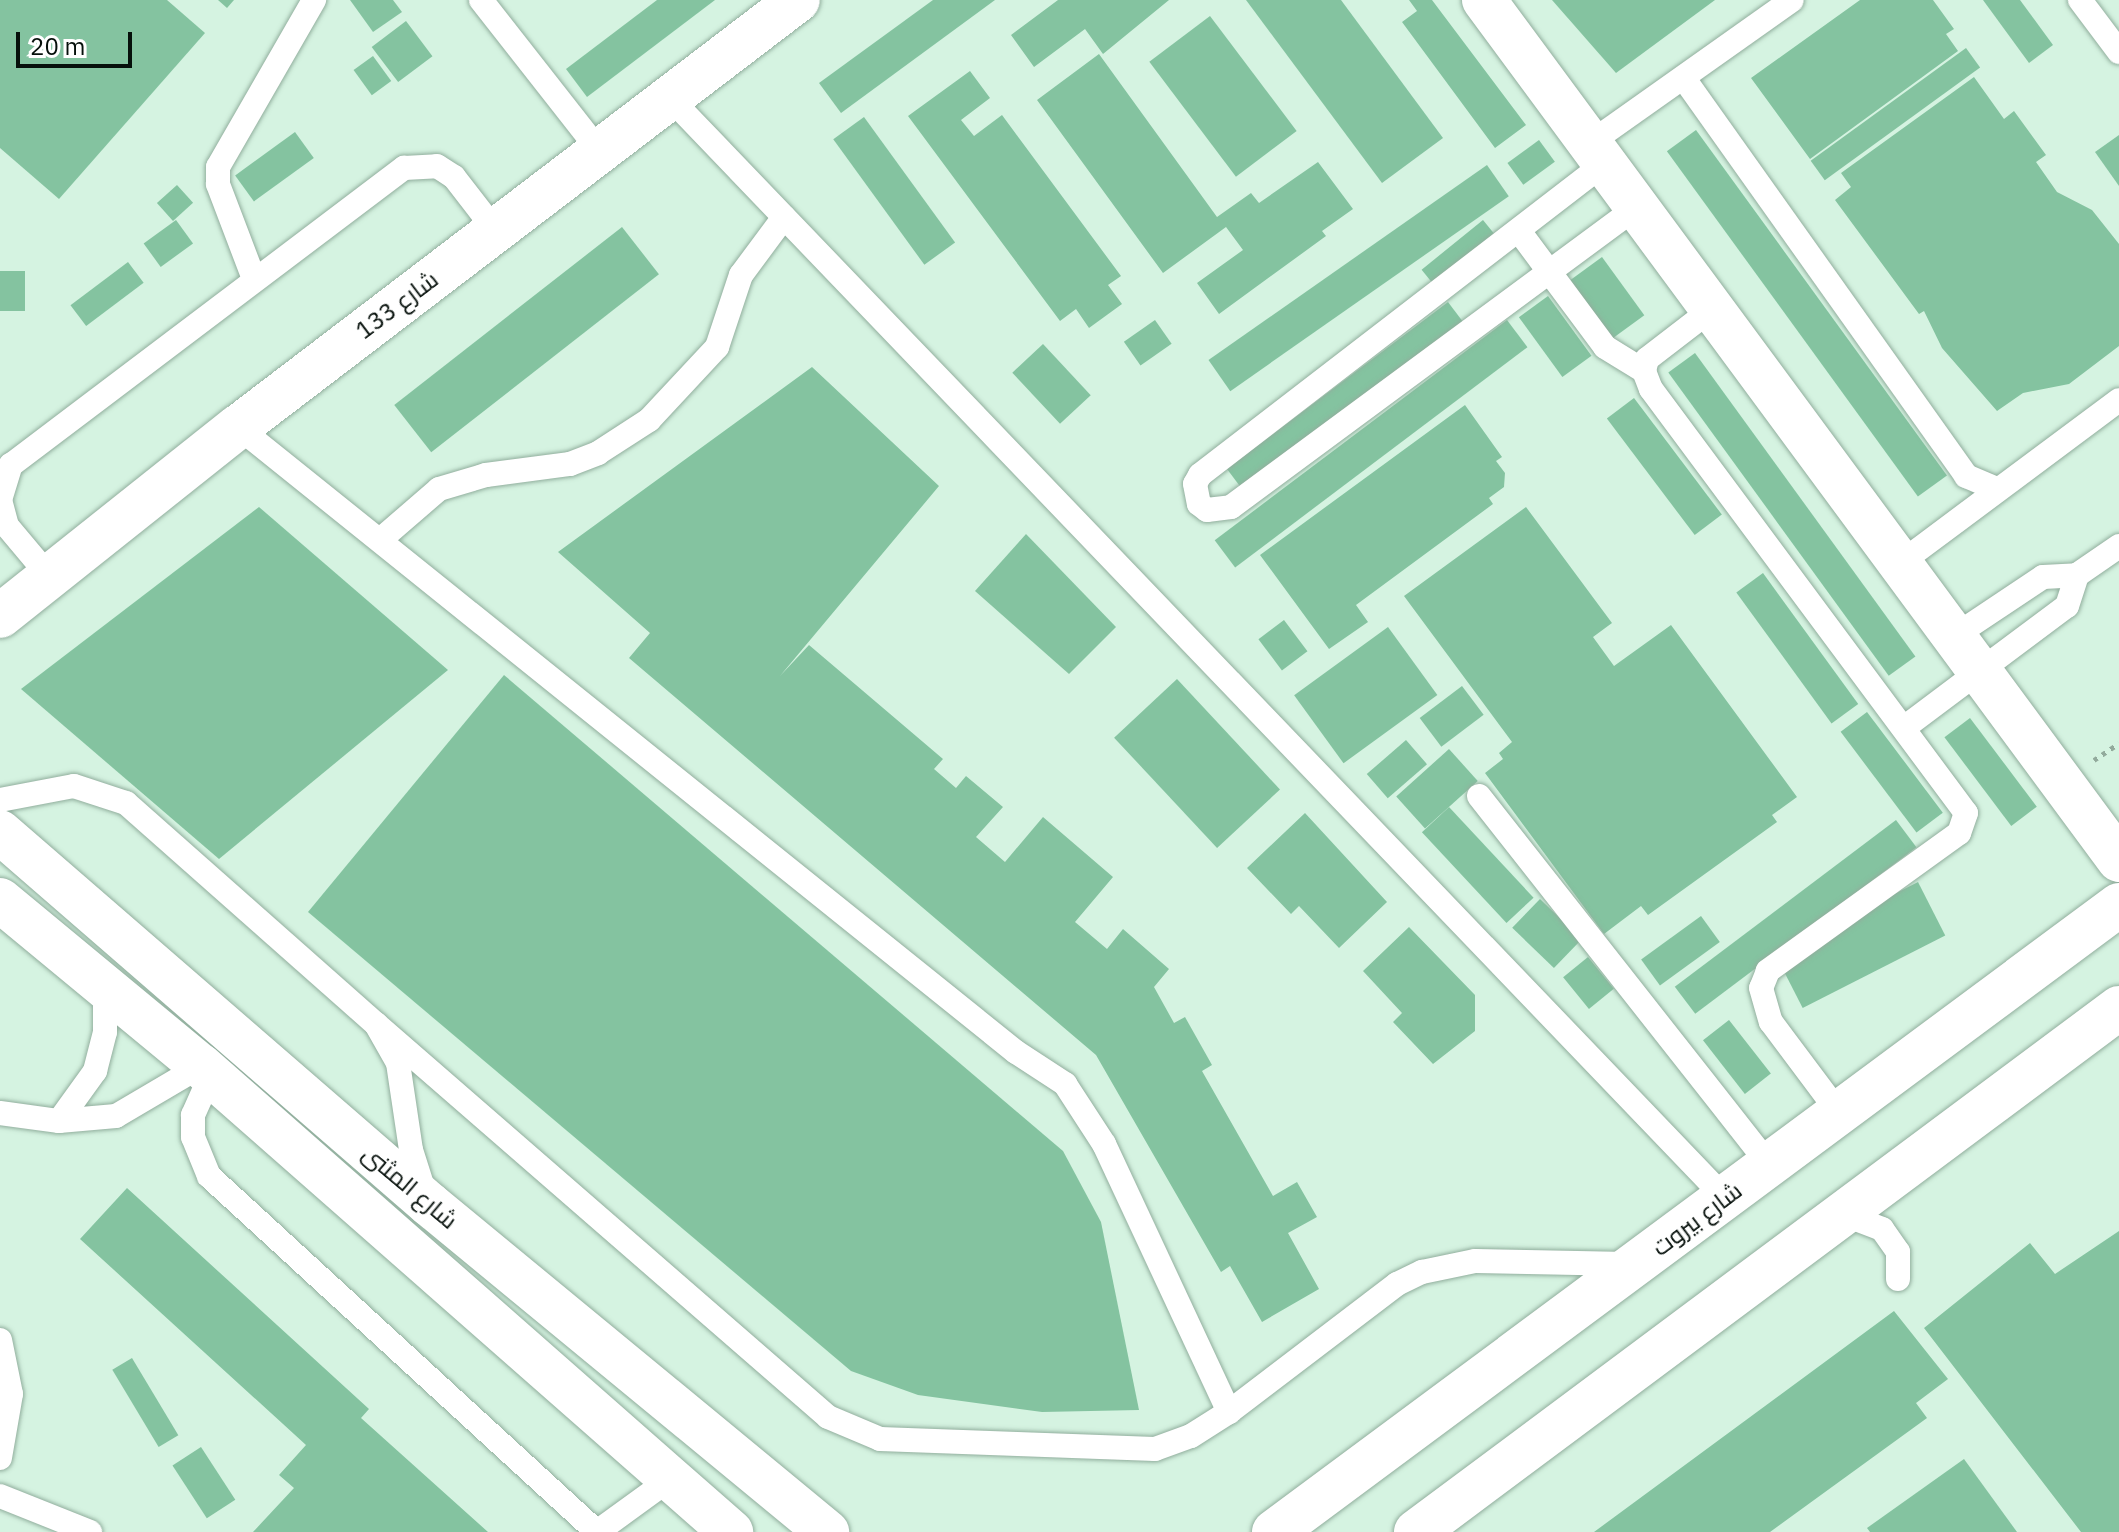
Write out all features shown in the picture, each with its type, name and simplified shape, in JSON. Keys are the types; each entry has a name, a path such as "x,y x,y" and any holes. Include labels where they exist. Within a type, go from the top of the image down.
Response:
{"street":[{"name":"شارع 133","path":"0,616 238,427 598,149 798,0"},
{"path":"1484,0 2119,860"},
{"name":"شارع المثنى","path":"0,832 429,1204 827,1532"},
{"name":"شارع المثنى","path":"0,900 105,992 205,1072 731,1532"},
{"name":"شارع بيروت","path":"1274,1532 2119,905"},
{"path":"1416,1532 2119,1008"}],"lane":[{"path":"481,0 598,149"},
{"path":"1637,207 1231,507 1207,510 1199,504 1195,484 1200,475 1519,231 1598,153 1685,80 1792,0"},
{"path":"2080,0 2119,52"},
{"path":"254,279 218,184 218,167 308,3"},
{"path":"1685,80 1966,476 1996,489"},
{"path":"668,96 1725,1198"},
{"path":"49,576 7,526 0,500 11,465 404,168 437,166 454,177 495,230"},
{"path":"380,540 439,489 486,475 570,464 625,438 649,420 717,347 741,275 784,217"},
{"path":"1519,231 1605,347 1644,371 1651,389 1962,802 1966,813 1959,833 1768,971 1761,988 1771,1022 1839,1113"},
{"path":"1644,371 1656,349 1712,309"},
{"path":"1899,564 2119,400"},
{"path":"238,427 1016,1052 1065,1084 1104,1144 1229,1412"},
{"path":"1953,637 2043,577 2077,575 2119,546"},
{"path":"1905,727 2067,606 2077,575"},
{"path":"0,800 74,786 126,803 376,1024 844,1427 880,1439 1117,1452 1155,1449 1191,1436 1229,1412 1397,1284 1422,1272 1475,1261 1635,1264"},
{"path":"1479,796 1769,1165"},
{"path":"59,1121 95,1071 105,1032 105,992"},
{"path":"376,1024 398,1063 411,1150 429,1204"},
{"path":"0,1113 59,1121 116,1116 205,1072"},
{"path":"205,1072 193,1115 193,1137 209,1176 597,1532 670,1479"},
{"path":"1829,1224 1856,1219 1882,1229 1898,1252 1898,1279"},
{"path":"0,1340 6,1392 0,1458"},
{"path":"0,1496 90,1532"}],"building":[{"path":"0,0 167,0 205,33 59,199 0,148"},
{"path":"218,0 234,0 227,8"},
{"path":"350,0 393,0 402,12 373,32"},
{"path":"657,0 715,0 587,97 566,69"},
{"path":"933,0 995,0 841,113 819,83"},
{"path":"1058,0 1169,0 1103,54 1085,29 1034,67 1011,35"},
{"path":"1246,0 1341,0 1443,138 1382,183"},
{"path":"1409,0 1432,0 1526,125 1495,148 1402,22 1417,11"},
{"path":"1552,0 1715,0 1616,73"},
{"path":"1860,0 1933,0 1954,29 1946,34 1958,51 1810,159 1751,78"},
{"path":"1983,0 2020,0 2053,45 2029,63"},
{"path":"1210,16 1297,131 1236,177 1149,62"},
{"path":"406,21 432,56 398,82 372,47"},
{"path":"1966,48 1980,67 1825,180 1811,161"},
{"path":"1099,54 1217,217 1251,193 1259,203 1318,162 1353,209 1322,231 1326,236 1219,314 1197,283 1243,250 1226,227 1163,273 1037,100"},
{"path":"373,56 391,81 372,95 354,70"},
{"path":"970,71 990,98 961,120 974,136 1002,115 1121,276 1108,285 1122,304 1089,328 1076,309 1060,321 908,116"},
{"path":"1974,77 2004,119 2014,111 2046,155 2036,162 2057,192 2092,210 2119,244 2119,346 2069,384 2023,393 1997,411 1942,348 1924,311 1919,314 1835,200 1851,187 1841,173"},
{"path":"864,117 955,242 924,265 833,139"},
{"path":"1696,130 1947,475 1918,497 1667,151"},
{"path":"295,132 314,158 254,201 235,175"},
{"path":"2119,135 2119,186 2095,152"},
{"path":"1539,140 1555,162 1523,185 1507,163"},
{"path":"1487,165 1509,196 1230,391 1208,360"},
{"path":"177,185 193,203 173,221 157,203"},
{"path":"176,220 193,243 161,267 144,244"},
{"path":"1483,220 1495,235 1434,284 1422,270"},
{"path":"622,227 659,274 431,452 394,405"},
{"path":"1602,257 1644,315 1613,338 1570,280"},
{"path":"128,262 144,283 86,326 70,305"},
{"path":"0,271 25,271 25,311 0,311"},
{"path":"1548,296 1591,356 1562,377 1519,317"},
{"path":"1448,302 1467,327 1245,493 1227,469"},
{"path":"1155,320 1172,344 1141,366 1124,342"},
{"path":"1507,320 1527,347 1235,567 1215,540"},
{"path":"1043,344 1091,395 1060,424 1012,373"},
{"path":"1695,353 1915,656 1889,676 1668,372"},
{"path":"812,367 939,486 780,676 809,645 943,759 934,769 956,788 966,776 1003,807 976,837 1005,862 1043,817 1113,877 1075,922 1107,949 1123,929 1169,969 1154,987 1174,1023 1185,1017 1212,1065 1202,1071 1273,1196 1297,1182 1317,1217 1288,1233 1319,1289 1262,1322 1230,1266 1221,1272 1096,1055 629,658 650,633 558,552"},
{"path":"1634,398 1722,515 1695,535 1607,418"},
{"path":"1465,405 1502,457 1496,461 1505,473 1504,487 1489,498 1493,504 1356,605 1368,622 1329,649 1260,555"},
{"path":"259,507 448,670 219,859 21,689"},
{"path":"1526,507 1612,623 1593,637 1614,666 1671,625 1797,797 1772,815 1777,822 1648,915 1641,906 1604,934 1485,773 1503,759 1499,753 1512,742 1404,596"},
{"path":"1026,534 1116,627 1069,674 975,591"},
{"path":"1763,573 1858,704 1832,723 1736,592"},
{"path":"1284,620 1307,651 1282,670 1258,639"},
{"path":"1388,627 1437,695 1344,763 1294,695"},
{"path":"504,675 1063,1151 1101,1222 1139,1410 1042,1412 918,1395 851,1371 308,912"},
{"path":"1177,679 1280,789 1217,848 1114,738"},
{"path":"1462,686 1484,715 1441,747 1420,718"},
{"path":"1867,712 1943,813 1916,832 1841,732"},
{"path":"1970,718 2037,807 2011,826 1944,737"},
{"path":"1406,740 1427,764 1388,798 1367,774"},
{"path":"1449,749 1478,781 1425,828 1396,797"},
{"path":"1449,807 1534,898 1507,923 1422,832"},
{"path":"1305,813 1387,902 1339,948 1299,906 1291,914 1247,868"},
{"path":"1896,820 1916,847 1695,1014 1675,987"},
{"path":"1918,882 1945,935 1803,1008 1775,955"},
{"path":"1540,899 1582,939 1554,968 1512,928"},
{"path":"1701,916 1720,942 1660,985 1641,959"},
{"path":"1409,927 1475,995 1475,1031 1433,1064 1393,1022 1402,1013 1363,971"},
{"path":"1588,957 1614,989 1589,1009 1563,977"},
{"path":"1729,1020 1771,1074 1745,1094 1703,1040"},
{"path":"127,1188 369,1409 361,1418 488,1532 253,1532 294,1488 279,1475 306,1445 80,1239"},
{"path":"2119,1231 2119,1532 2081,1532 1924,1328 2030,1243 2055,1274"},
{"path":"1894,1311 1948,1379 1916,1403 1927,1418 1770,1532 1594,1532"},
{"path":"132,1358 178,1435 159,1447 112,1370"},
{"path":"201,1447 235,1500 207,1518 172,1466"},
{"path":"1964,1459 2017,1532 1870,1532 1867,1528"}]}
